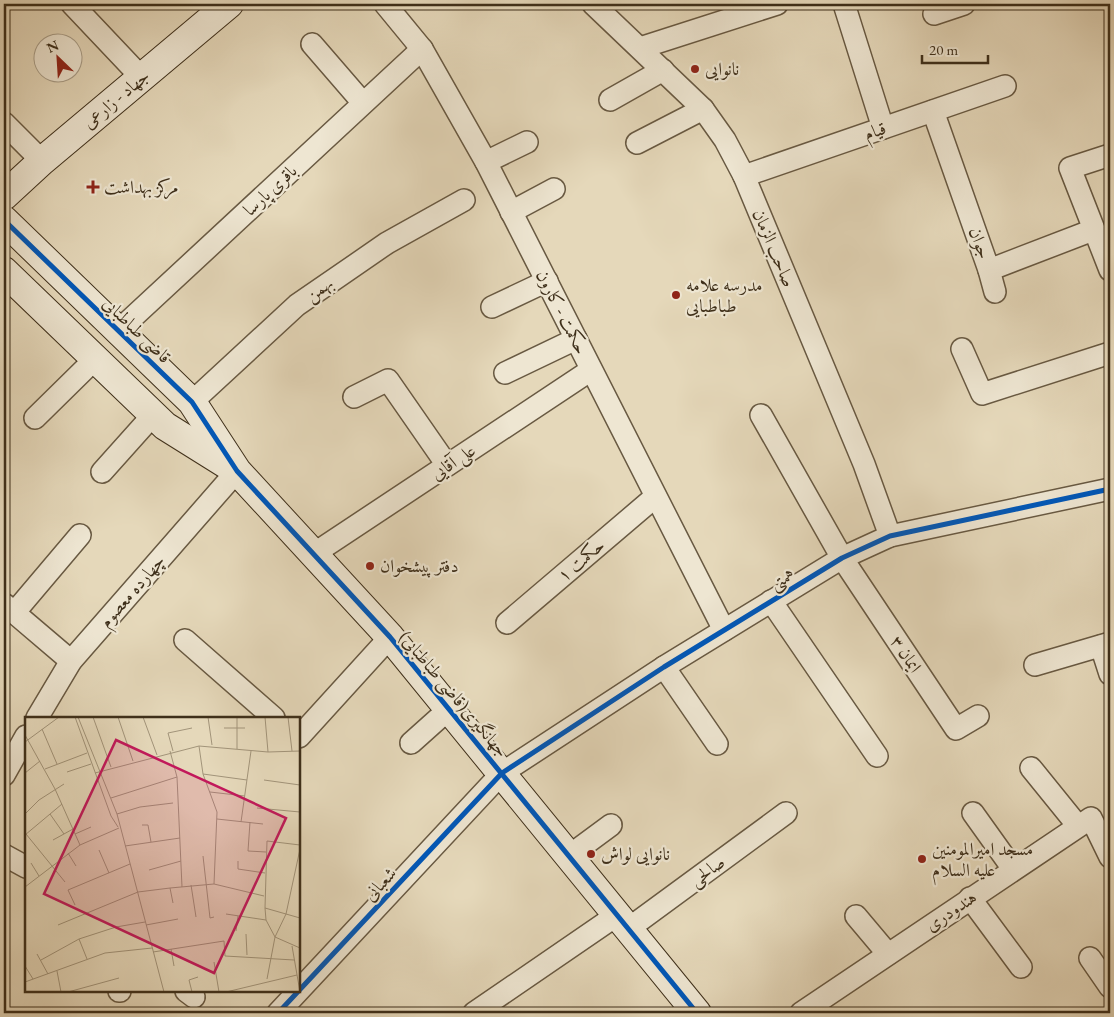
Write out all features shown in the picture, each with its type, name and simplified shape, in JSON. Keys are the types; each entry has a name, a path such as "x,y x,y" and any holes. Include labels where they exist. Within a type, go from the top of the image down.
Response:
{"street":[{"path":"72,4 142,78"},
{"name":"جهاد - زارعی","path":"4,196 42,161 229,4"},
{"name":"حکمت - کارون","path":"384,4 422,49 486,162 724,630"},
{"name":"صاحب الزمان","path":"592,4 703,109 725,140 744,176 864,464 890,536"},
{"path":"640,48 776,4"},
{"path":"844,4 883,128"},
{"path":"934,14 964,4"},
{"path":"312,44 364,103"},
{"name":"باقری پارسا","path":"118,331 422,49"},
{"path":"610,100 663,70"},
{"name":"قیام","path":"744,176 1005,86"},
{"path":"637,143 703,109"},
{"name":"جوان","path":"933,111 989,270 1093,230"},
{"path":"4,123 42,161"},
{"path":"486,162 526,142"},
{"path":"1110,155 1070,168 1110,270"},
{"path":"511,212 554,189"},
{"name":"بهمن","path":"192,402 297,305 387,242 464,200"},
{"name":"قاضی طباطبایی","path":"4,220 192,402 237,471"},
{"path":"989,270 995,292"},
{"path":"4,271 165,426 237,471"},
{"path":"492,307 547,281"},
{"path":"505,373 576,339"},
{"path":"962,349 982,394 1110,353"},
{"path":"35,418 95,359"},
{"name":"علی آقایی","path":"315,553 591,370"},
{"path":"354,398 388,380 447,465"},
{"path":"102,472 153,414"},
{"path":"762,415 842,558"},
{"name":"جهانگیری(قاضی طباطبایی)","path":"237,471 315,553 390,637 697,1013"},
{"name":"چهارده معصوم","path":"38,717 70,661 237,471"},
{"name":"همتی","path":"502,773 664,667 842,558 890,536 1110,489"},
{"name":"حکمت ۱","path":"507,623 655,497"},
{"path":"70,661 9,609 80,535"},
{"name":"ایمان ۳","path":"842,558 956,729 978,716"},
{"path":"771,601 877,756"},
{"path":"300,736 390,637"},
{"path":"185,640 273,717"},
{"path":"1035,665 1106,645 1110,674"},
{"path":"664,667 717,744"},
{"path":"411,743 449,709"},
{"path":"4,775 25,739"},
{"path":"1031,768 1078,826 1091,818 1110,857"},
{"name":"شعبانی","path":"300,989 502,773"},
{"name":"صالحی","path":"474,1013 622,922 786,813"},
{"path":"973,813 1013,869"},
{"path":"569,856 611,825"},
{"name":"هندودری","path":"801,1013 829,1006 888,954 1078,826"},
{"path":"4,854 25,866"},
{"path":"970,898 1021,967"},
{"path":"856,916 888,954"},
{"path":"1090,958 1110,987"},
{"name":"شعبانی","path":"278,1013 298,992"}],"cycle path":[{"path":"4,220 192,402 237,471 390,637 697,1013"},
{"path":"300,989 502,773 664,667 842,558 890,536 1110,489"},
{"path":"278,1013 298,992"}],"place":[{"name":"نانوایی","path":"695,69"},
{"name":"مرکز بهداشت","path":"93,187"},
{"name":"مدرسه علامه طباطبایی","path":"676,295"},
{"name":"دفتر پیشخوان","path":"370,566"},
{"name":"نانوایی لواش","path":"591,854"},
{"name":"مسجد امیرالمومنین علیه السلام","path":"922,859"}]}
